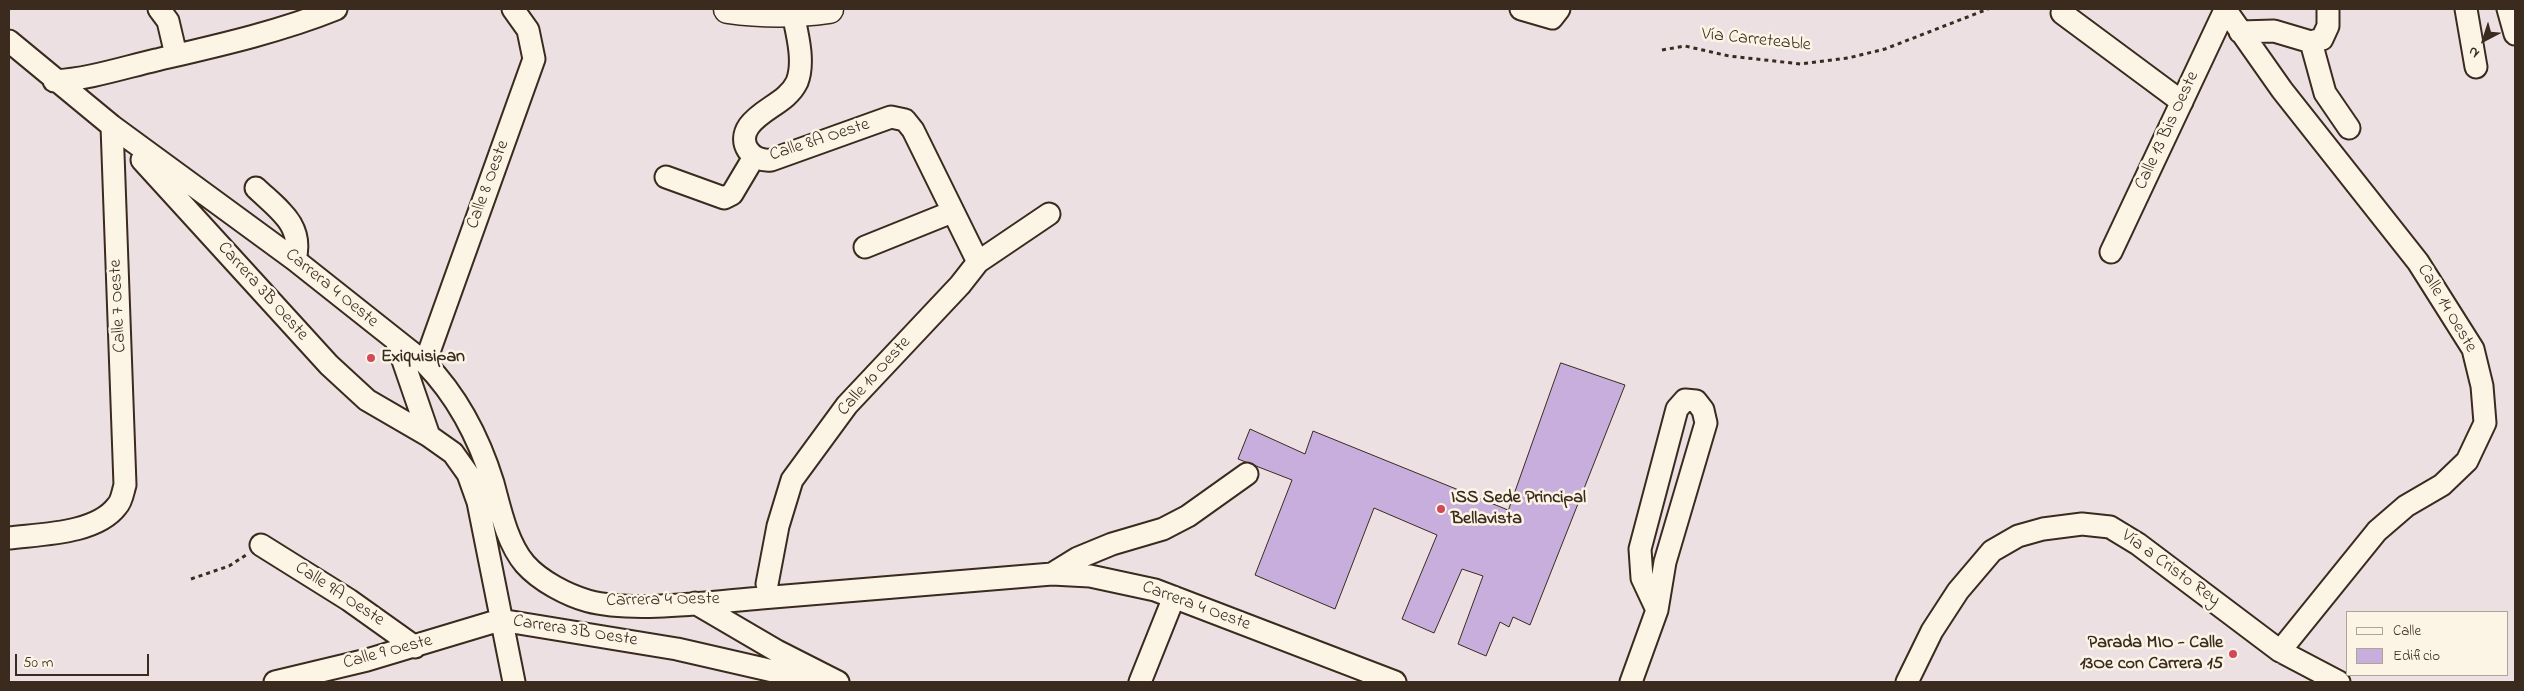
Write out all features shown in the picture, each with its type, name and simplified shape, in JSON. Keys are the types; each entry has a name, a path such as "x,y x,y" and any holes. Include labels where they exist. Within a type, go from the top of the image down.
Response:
{"main road":[{"path":"728,9 765,14 829,9"}],"street":[{"path":"160,9 168,21 176,55"},
{"path":"54,80 75,80 176,55 275,29 336,9"},
{"name":"Calle 8 Oeste","path":"425,363 534,59 528,30 512,9"},
{"path":"1522,9 1556,14"},
{"name":"Calle 14 Oeste","path":"2225,9 2282,90 2418,262 2473,349 2482,386 2485,423 2467,461 2442,485 2406,506 2377,531 2280,651"},
{"name":"Calle 13 Bis Oeste","path":"2111,252 2225,9"},
{"path":"2240,32 2274,31 2311,42 2322,38 2328,26 2328,9"},
{"path":"2466,9 2476,67"},
{"path":"2508,9 2515,34"},
{"name":"Calle 8A Oeste","path":"789,11 799,51 799,74 791,91 750,124 745,133 744,144 754,157 771,160 892,117 905,120 913,130 952,212"},
{"path":"2062,13 2182,102"},
{"name":"Carrera 4 Oeste","path":"9,41 112,126 295,260 397,343 425,363 442,381 469,423 492,480 506,528 526,564 560,590 589,601 628,605 695,603 1052,574 1090,576 1155,590 1394,682"},
{"path":"2311,42 2325,93 2349,128"},
{"name":"Carrera 3B Oeste","path":"112,126 328,365 367,400 429,436 453,453 468,474 478,502 500,620 677,649 821,682"},
{"name":"Calle 7 Oeste","path":"9,538 71,530 102,520 118,506 125,485 112,126"},
{"path":"666,177 724,198 732,194 754,157"},
{"path":"256,188 288,220 297,233 299,245 295,260"},
{"path":"865,247 952,212 978,262"},
{"name":"Calle 10 Oeste","path":"767,584 778,526 792,480 847,405 960,285 978,262 1049,214"},
{"path":"397,343 429,436"},
{"path":"1631,682 1657,610 1664,562 1706,424 1703,410 1696,401 1685,400 1676,409 1640,550 1642,578 1657,610"},
{"path":"1052,574 1078,558 1112,544 1163,529 1188,516 1246,474"},
{"name":"Vía a Cristo Rey","path":"1907,682 1932,632 1958,591 1992,551 2018,536 2043,529 2082,524 2110,527 2138,544 2280,651 2339,682"},
{"name":"Calle 9A Oeste","path":"261,545 348,600 415,647"},
{"path":"1140,682 1174,597"},
{"path":"695,603 777,651 838,682"},
{"path":"500,620 514,682"},
{"name":"Calle 9 Oeste","path":"275,682 415,647 500,620"}],"path":[{"name":"Vía Carreteable","path":"1662,50 1685,46 1729,56 1802,64 1848,58 1885,49 1988,9"},
{"path":"191,579 229,566 261,545"}],"building":[{"name":"ISS Sede Principal Bellavista","path":"1561,363 1625,385 1530,625 1513,617 1509,627 1500,622 1486,656 1458,644 1483,576 1462,569 1434,633 1402,619 1437,535 1374,508 1335,609 1255,575 1292,480 1238,459 1250,429 1305,454 1313,431 1508,510"}],"place":[{"name":"Exiquisipan","path":"371,358"},
{"name":"ISS Sede Principal Bellavista","path":"1441,509"},
{"name":"Parada MIO - Calle 13Oe con Carrera 15","path":"2233,654"}]}
